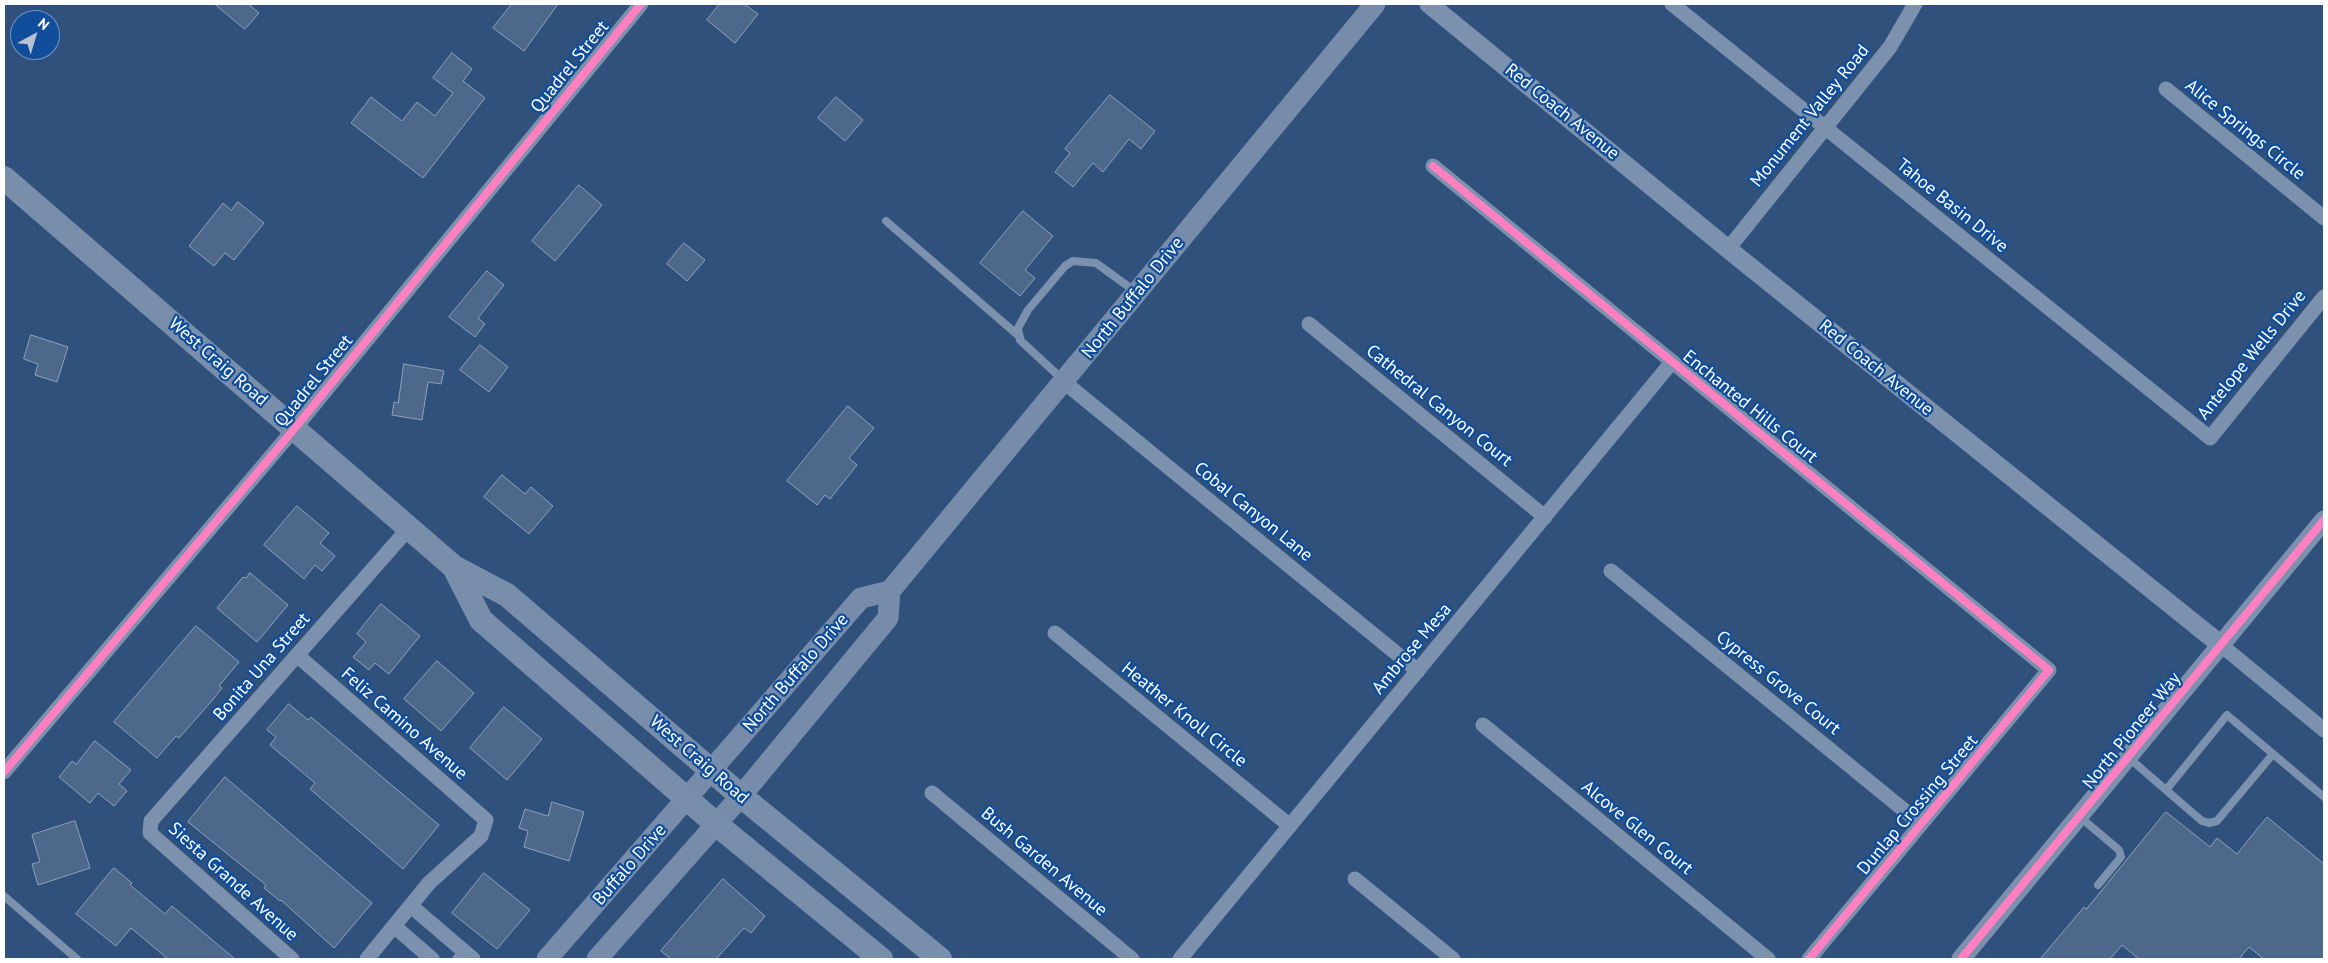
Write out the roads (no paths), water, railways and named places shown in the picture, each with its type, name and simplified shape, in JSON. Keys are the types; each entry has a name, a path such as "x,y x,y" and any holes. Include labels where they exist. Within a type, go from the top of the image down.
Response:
{"main road":[{"name":"North Buffalo Drive","path":"741,796 888,618 890,591 1375,4"},
{"name":"West Craig Road","path":"4,178 454,567 507,595 741,796 940,959"},
{"name":"West Craig Road","path":"454,567 481,620 716,824 881,959"},
{"name":"North Buffalo Drive","path":"712,771 861,598 890,591"},
{"name":"Buffalo Drive","path":"547,959 712,771"},
{"path":"597,959 741,796"}],"street":[{"name":"Quadrel Street","path":"4,772 295,428 641,4"},
{"name":"Red Coach Avenue","path":"1429,4 1728,249 2324,730"},
{"name":"Tahoe Basin Drive","path":"1672,4 2210,438"},
{"name":"Monument Valley Road","path":"1728,249 1890,47 1915,4"},
{"name":"Alice Springs Circle","path":"2166,89 2324,218"},
{"name":"Enchanted Hills Court","path":"1433,166 2049,670"},
{"name":"Antelope Wells Drive","path":"2210,438 2324,297"},
{"name":"Cathedral Canyon Court","path":"1309,324 1545,517"},
{"name":"Ambrose Mesa","path":"1180,959 1672,362"},
{"name":"Cobal Canyon Lane","path":"1064,382 1418,671"},
{"name":"Bonita Una Street","path":"150,833 151,821 410,528"},
{"name":"North Pioneer Way","path":"1962,959 2221,645 2321,530"},
{"name":"Cypress Grove Court","path":"1611,571 1921,824"},
{"name":"Heather Knoll Circle","path":"1055,633 1290,826"},
{"name":"Feliz Camino Avenue","path":"297,655 486,820 482,836 429,883 411,906"},
{"name":"Dunlap Crossing Street","path":"1809,959 2049,670"},
{"name":"Alcove Glen Court","path":"1483,725 1768,959"},
{"name":"Bush Garden Avenue","path":"932,793 1132,959"},
{"name":"Siesta Grande Avenue","path":"150,833 292,959"},
{"path":"1355,879 1452,959"},
{"path":"367,959 411,906 464,957"},
{"path":"394,926 432,959"}],"lane":[{"path":"886,221 1020,337"},
{"path":"1064,382 1020,340 1018,328 1028,310 1064,266 1073,261 1096,263 1138,293"},
{"path":"2166,790 2227,715 2324,797"},
{"path":"2129,758 2202,821 2210,823 2217,821 2273,754"},
{"path":"2080,817 2120,850 2121,857 2098,885"},
{"path":"4,896 77,959"}]}
